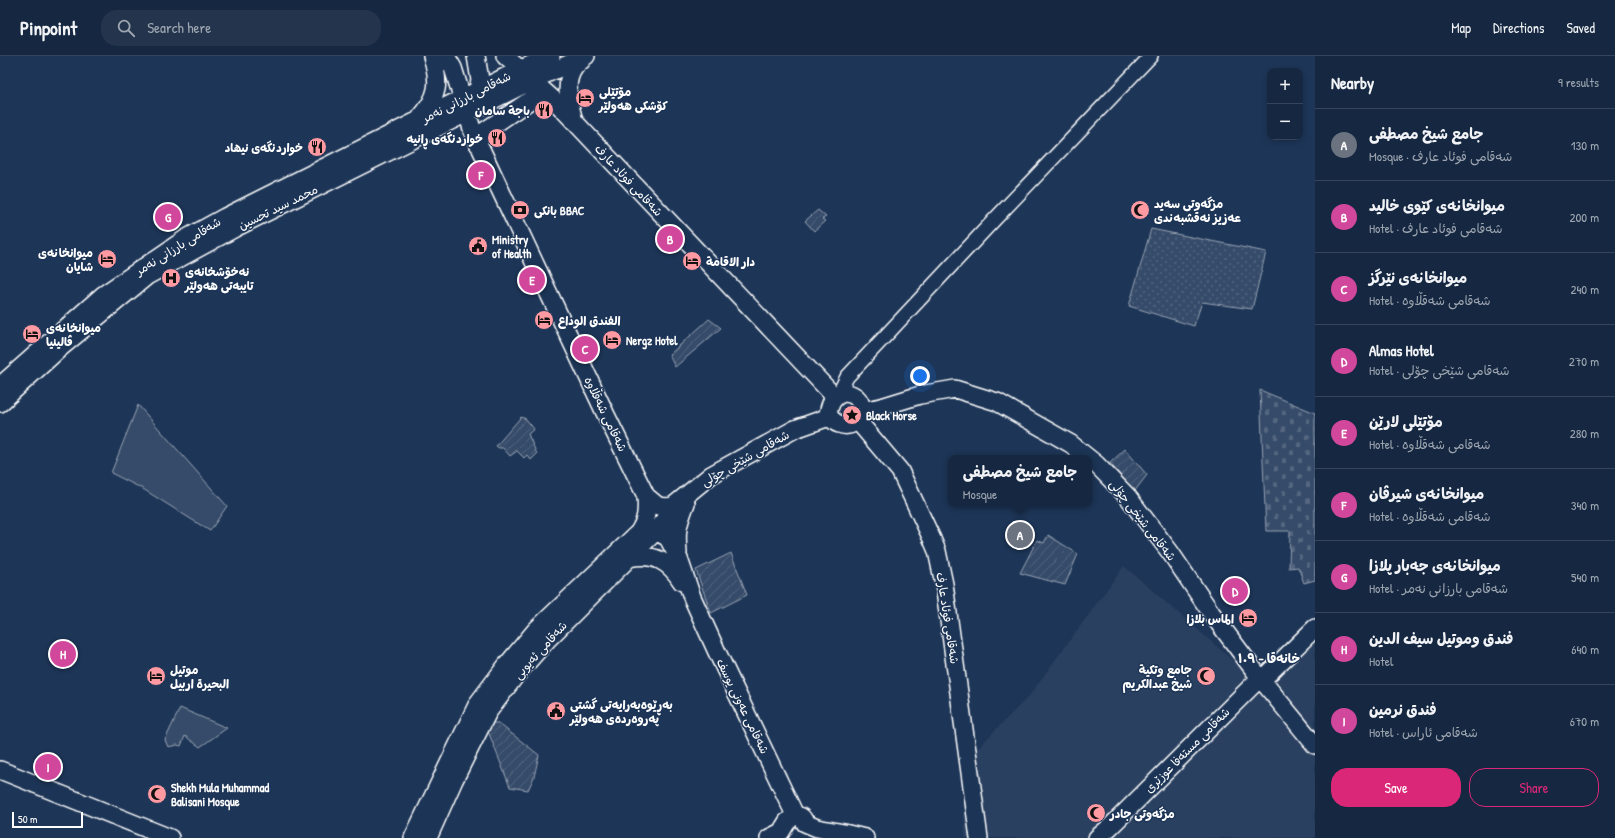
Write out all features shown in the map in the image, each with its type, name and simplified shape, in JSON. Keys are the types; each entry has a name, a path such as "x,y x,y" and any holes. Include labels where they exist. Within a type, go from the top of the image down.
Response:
{"main road":[{"path":"415,123 428,108 436,95 437,81 432,56"},
{"path":"465,106 474,103 479,90 480,70 476,56"},
{"name":"شەقامی فوئاد عارف","path":"505,56 524,79 554,100 836,396"},
{"name":"شەقامی بارزانی نەمر","path":"524,79 551,56"},
{"path":"574,121 568,95 568,86 573,68 586,56"},
{"name":"محمد سید تحسین","path":"0,403 59,349 147,276 465,106 524,79 586,56"},
{"path":"450,62 469,84 479,90 490,93 501,92 524,79"},
{"name":"شەقامی شەقڵاوە","path":"450,62 478,144 646,496"},
{"path":"478,144 483,132 532,99 541,98 554,100"},
{"name":"شەقامی بارزانی نەمر","path":"0,386 103,295 185,239 225,217 415,123 465,106"},
{"name":"شەقامی شێخی چۆلی","path":"859,416 920,396 955,389 997,402 1072,444 1085,455"},
{"path":"848,393 860,401 859,416 853,424 845,426 836,423 829,417 828,414 830,404 836,396 848,393"},
{"name":"شەقامی فوئاد عارف","path":"859,416 900,471 937,551 944,584 979,838"},
{"name":"شەقامی شێخی چۆلی","path":"646,496 655,504 667,507 673,506 711,475 758,448 804,425 829,417"},
{"name":"شەقامی شێخی چۆلی","path":"1092,461 1128,497 1170,552 1204,603 1261,679 1315,745"},
{"name":"شەقامی ئەیوبی","path":"428,838 454,780 488,712 516,675 547,640 656,531 691,490"},
{"name":"شەقامی عەونی یوسف","path":"679,559 676,535 677,526 691,490"},
{"name":"شەقامی ئەیوبی","path":"413,838 478,703 536,630 642,528 646,516 646,496"},
{"path":"636,535 647,530 656,531"},
{"name":"شەقامی عەونی یوسف","path":"656,531 668,538 679,559 692,597 794,828"},
{"name":"شەقامی عەونی یوسف","path":"629,558 648,556 666,563 673,569 692,597"},
{"name":"شەقامی مستەفا عوزێری","path":"1096,838 1110,827 1315,628"},
{"path":"0,770 170,838"},
{"path":"0,781 141,838"},
{"path":"794,828 844,833 865,838"}],"street":[{"path":"836,396 848,376 1000,213 1151,56"}],"shaded area":[{"path":"1124,566 1253,678 1315,617 1315,838 965,838 962,764 1029,696"}],"green space":[{"path":"818,210 826,217 822,219 825,221 814,231 805,221"},
{"path":"1151,229 1266,252 1252,309 1202,302 1194,326 1129,306"},
{"path":"709,319 721,328 675,367 669,355"},
{"path":"1260,390 1315,413 1315,580 1304,583 1298,567 1289,568 1290,531 1266,531"},
{"path":"138,405 227,506 210,531 143,489 111,473"},
{"path":"521,417 526,419 534,429 528,434 537,454 531,460 527,455 524,458 517,451 510,456 503,448 496,446"},
{"path":"1125,449 1147,475 1134,492 1110,463"},
{"path":"1048,535 1078,554 1065,585 1020,573 1037,540 1044,543"},
{"path":"731,553 747,595 711,613 696,570"},
{"path":"180,708 227,728 200,747 185,736 181,746 177,745 168,747 165,740"},
{"path":"493,723 498,723 539,755 534,777 528,790 510,787 488,731"}],"place":[{"name":"مۆتێلی کۆشکی ھەولێر","path":"585,98"},
{"name":"باجة سامان","path":"544,110"},
{"name":"خواردنگەی ڕانیە","path":"497,138"},
{"name":"خواردنگەی نیھاد","path":"317,147"},
{"name":"میوانخانەی شیرڤان","path":"481,175"},
{"name":"بانکی BBAC","path":"520,210"},
{"name":"مزگەوتی سەید عەزیز نەقشبەندی","path":"1140,210"},
{"name":"میوانخانەی جەبار پلازا","path":"168,217"},
{"name":"میوانخانەی کێوی خالید","path":"670,239"},
{"name":"Ministry of Health","path":"478,246"},
{"name":"میوانخانەی شایان","path":"107,259"},
{"name":"دار الاقامة","path":"692,261"},
{"name":"نەخۆشخانەی تایبەتی هەولێر","path":"171,278"},
{"name":"مۆتێلی لارێن","path":"532,280"},
{"name":"الفندق الوداع","path":"544,320"},
{"name":"میوانخانەی ڤالینیا","path":"32,334"},
{"name":"Nergz Hotel","path":"612,340"},
{"name":"میوانخانەی نێرگز","path":"585,349"},
{"name":"Black Horse","path":"852,415"},
{"name":"جامع شيخ مصطفى","path":"1020,535"},
{"name":"Almas Hotel","path":"1235,591"},
{"name":"الماس بلازا","path":"1248,618"},
{"name":"فندق وموتيل سيف الدين","path":"63,654"},
{"name":"موتيل البحيرة اربيل","path":"156,676"},
{"name":"جامع وتكية شيخ عبدالكريم","path":"1206,676"},
{"name":"بەڕێوەبەرایەتی گشتی پەروەردەی هەولێر","path":"556,711"},
{"name":"فندق نرمين","path":"48,767"},
{"name":"Shekh Mula Muhammad Balisani Mosque","path":"157,794"},
{"name":"مزگەوتی جادر","path":"1096,813"}],"district":[{"name":"خانەقا - ١٠٩","path":"1269,658"}]}
